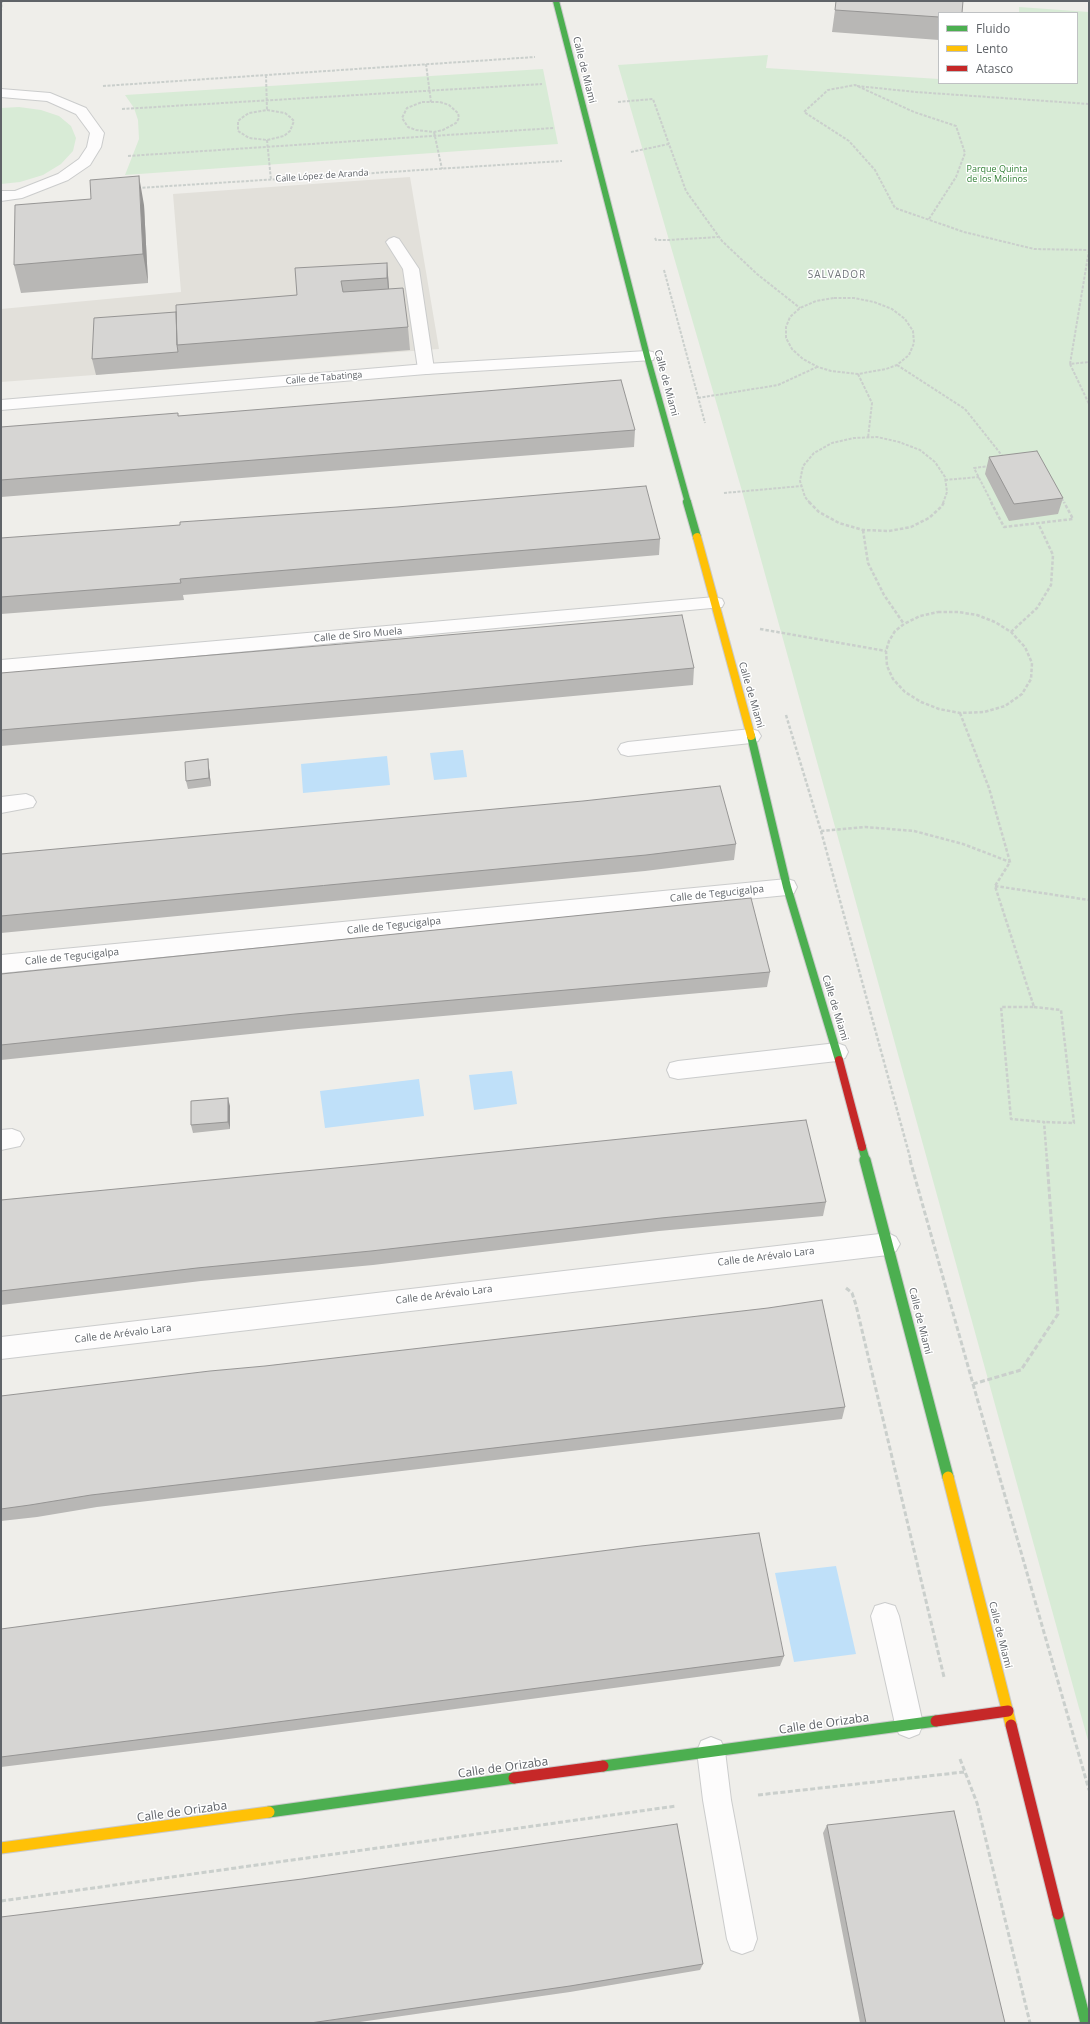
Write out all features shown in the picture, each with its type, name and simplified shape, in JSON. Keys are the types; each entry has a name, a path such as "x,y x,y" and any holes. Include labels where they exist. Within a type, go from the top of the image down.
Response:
{"street":[{"name":"Calle de Miami","path":"556,1 581,104 647,356 751,736 787,887 837,1052 888,1244 1008,1711 1086,2023"},
{"path":"1,94 50,97 81,111 97,133 94,147 85,162 63,177 17,195 1,196"},
{"path":"394,242 412,269 426,370"},
{"name":"Calle de Tabatinga","path":"1,405 426,370 647,356"},
{"name":"Calle de Siro Muela","path":"1,667 715,603"},
{"path":"628,749 751,736"},
{"path":"1,805 26,802"},
{"name":"Calle de Tegucigalpa","path":"1,964 787,887"},
{"path":"678,1070 837,1052"},
{"name":"Calle de Arévalo Lara","path":"1,1348 888,1244"},
{"path":"885,1616 909,1724"},
{"name":"Calle de Orizaba","path":"1,1848 1008,1711"},
{"path":"710,1751 717,1800 742,1939"}],"path":[{"path":"1,12 2,1"},
{"path":"100,86 541,56"},
{"path":"426,64 431,102"},
{"path":"266,75 267,110"},
{"path":"120,109 548,84"},
{"path":"855,85 914,112 956,126 965,153 956,177 929,219"},
{"path":"1089,104 924,93 855,85 828,90 804,112 849,141 875,170 895,208 964,232 1034,248 1089,250 1070,364 1089,404"},
{"path":"581,104 653,99 686,191 719,237 758,274 800,308"},
{"path":"431,102 440,102 455,108 459,118 451,127 434,132 416,130 408,127 402,118 403,113 414,105 431,102"},
{"path":"267,110 285,113 294,121 290,131 284,136 267,140 249,138 242,135 236,126 238,121 249,113 267,110"},
{"path":"121,155 268,148 558,128"},
{"path":"434,132 442,169"},
{"path":"267,140 271,180"},
{"path":"631,159 629,152 669,144"},
{"name":"Calle López de Aranda","path":"132,188 565,160"},
{"path":"653,233 656,240 719,237"},
{"path":"834,298 854,298 874,302 892,309 905,319 913,331 914,343 909,355 897,364 873,373 845,374 818,367 803,359 792,350 786,338 786,327 790,317 800,308 816,301 834,298"},
{"path":"1070,364 1089,362"},
{"path":"897,364 965,409 997,447 1008,464"},
{"path":"698,398 778,385 818,367"},
{"path":"858,374 872,403 868,438"},
{"path":"877,437 899,442 920,450 935,462 945,480 947,492 942,506 929,518 911,527 888,531 863,530 839,523 819,512 805,498 800,481 803,466 814,453 832,443 854,438 868,438 877,437"},
{"path":"994,466 974,468 1004,527 1073,519 1059,494"},
{"path":"945,480 979,477"},
{"path":"724,493 802,486"},
{"path":"1012,632 1037,608 1051,585 1053,556 1038,523"},
{"path":"863,530 868,563 884,595 904,624"},
{"path":"938,612 958,612 977,615 996,622 1012,632 1025,646 1032,663 1031,679 1022,694 1005,706 984,712 960,713 939,709 921,702 905,692 893,679 887,666 886,651 889,641 895,631 904,624 938,612"},
{"path":"762,636 760,629 886,651"},
{"path":"785,711 821,831 946,1292 1089,1790"},
{"path":"960,713 989,788 1010,862 995,886 1034,1007"},
{"path":"821,831 866,827 914,831 963,844 1010,862"},
{"path":"995,886 1089,900"},
{"path":"1001,1007 1034,1007 1061,1010 1074,1123 1044,1122 1011,1119 1001,1007"},
{"path":"973,1384 1021,1370 1058,1314 1044,1122"},
{"path":"929,1607 946,1683 938,1691 950,1719 964,1772 977,1802 1030,2023"},
{"path":"1,1901 717,1800 964,1772"}],"shaded area":[{"path":"410,177 439,349 1,382 1,309 181,292 173,194"}],"green space":[{"name":"Parque Quinta de los Molinos","path":"1019,7 1089,12 1089,1744 742,491 618,65 768,55 766,68 938,79 938,84 1078,84 1078,12 1019,12"},
{"path":"543,69 558,144 125,175 139,139 138,120 134,108 125,95"},
{"path":"19,107 41,110 59,116 71,126 76,138 73,151 61,164 43,175 20,182 1,184 1,108"}],"water":[{"path":"463,750 467,777 434,780 430,753"},
{"path":"387,756 390,785 303,793 301,764"},
{"path":"512,1071 517,1104 474,1110 469,1075"},
{"path":"419,1079 424,1116 325,1128 320,1091"},
{"path":"836,1566 856,1654 794,1662 775,1573"}],"building":[{"path":"836,1 963,1 962,12 938,12 938,17 835,10"},
{"path":"139,176 143,254 14,265 15,205 91,199 90,180"},
{"path":"387,263 387,278 341,281 343,292 403,288 408,327 177,345 176,305 297,295 295,268"},
{"path":"176,312 178,352 92,359 94,318"},
{"path":"621,380 635,430 1,480 1,427 178,413 178,416"},
{"path":"1037,451 1063,498 1014,504 989,457"},
{"path":"646,486 660,539 180,579 181,583 1,597 1,538 180,525 180,522 397,507"},
{"path":"682,615 694,668 419,694 1,730 1,673"},
{"path":"208,759 209,778 186,781 185,762"},
{"path":"720,786 736,844 646,855 1,916 1,854 583,801"},
{"path":"751,898 770,972 295,1014 1,1045 1,974"},
{"path":"228,1098 228,1122 191,1125 191,1101"},
{"path":"806,1120 826,1202 661,1218 371,1251 197,1268 1,1291 1,1200 367,1165"},
{"path":"822,1300 845,1407 91,1495 1,1509 1,1396 768,1308"},
{"path":"759,1533 784,1656 1,1757 1,1629 641,1546"},
{"path":"954,1811 1005,2023 866,2023 827,1825"},
{"path":"677,1824 703,1964 570,1986 310,2023 1,2023 1,1917 302,1879"}],"traffic: fast":[{"path":"556,1 647,356 697,537"},
{"path":"751,736 787,887 839,1060"},
{"path":"862,1147 948,1477"},
{"path":"603,1766 936,1721"},
{"path":"269,1812 514,1778"},
{"path":"1058,1914 1086,2023"}],"traffic: slow":[{"path":"697,537 751,736"},
{"path":"948,1477 1011,1725"},
{"path":"1,1848 269,1812"}],"traffic: jam":[{"path":"839,1060 862,1147"},
{"path":"936,1721 1008,1711"},
{"path":"1011,1725 1058,1914"},
{"path":"514,1778 603,1766"}],"district":[{"name":"SALVADOR","path":"837,275"}]}
